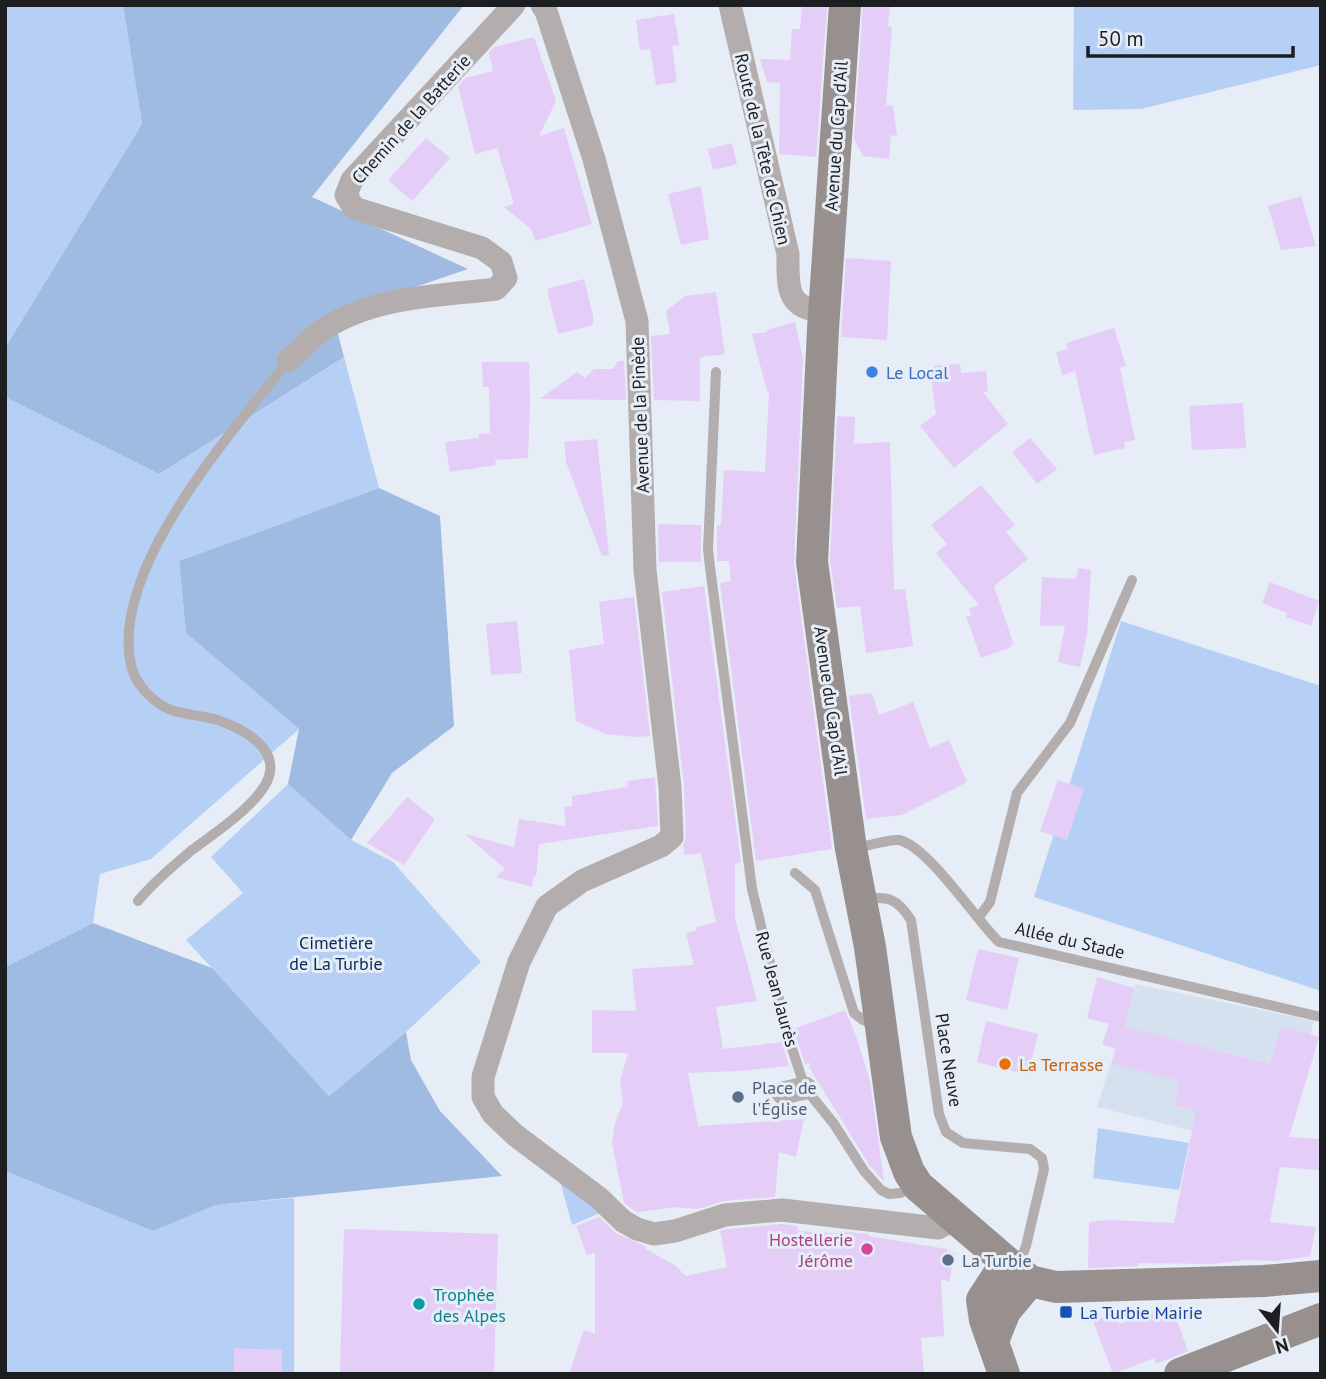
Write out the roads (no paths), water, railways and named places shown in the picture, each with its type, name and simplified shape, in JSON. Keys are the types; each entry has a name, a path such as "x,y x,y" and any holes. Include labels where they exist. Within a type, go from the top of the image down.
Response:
{"street":[{"name":"Chemin de la Batterie","path":"288,361 322,330 342,318 384,303 496,289 506,278 501,262 482,248 355,208 346,195 352,180 514,5"},
{"name":"Avenue de la Pinède","path":"542,5 594,159 637,321 645,570 670,787 671,837 662,846 582,881 547,906 519,962 483,1077 483,1097 493,1114 515,1135 599,1198 623,1221 654,1234 675,1231 725,1215 782,1210 938,1228 954,1220"},
{"name":"Route de la Tête de Chien","path":"730,5 788,254 790,293 797,303 806,309 825,311"},
{"name":"Avenue du Cap d'Ail","path":"845,5 812,562 851,849 870,947 896,1137 909,1172 918,1186 954,1220 1018,1271"},
{"path":"1004,1374 985,1320 982,1300 1018,1271 1056,1287 1264,1281 1321,1276"},
{"path":"1180,1374 1321,1319"}],"lane":[{"path":"138,901 191,852 246,808 264,786 270,772 268,757 261,743 223,722 170,710 148,695 132,672 128,640 135,592 176,509 288,361"},
{"name":"Rue Jean Jaurès","path":"716,372 708,549 752,889 785,1023 794,1091 834,1124 864,1171 881,1191 889,1194 900,1193 918,1186"},
{"path":"979,917 990,901 1017,793 1070,723 1132,580"},
{"name":"Allée du Stade","path":"851,849 898,840 916,849 964,898 999,942 1321,1017"},
{"path":"795,873 815,890 854,1013 881,1027"},
{"name":"Place Neuve","path":"860,900 881,897 900,903 911,920 939,1114 946,1132 963,1143 1030,1149 1042,1158 1044,1169 1018,1271"}],"place":[{"name":"Le Local","path":"872,372"},
{"name":"La Terrasse","path":"1005,1064"},
{"name":"Place de l'Église","path":"738,1097"},
{"name":"Hostellerie Jérôme","path":"867,1249"},
{"name":"La Turbie","path":"948,1260"},
{"name":"Trophée des Alpes","path":"419,1304"},
{"name":"La Turbie Mairie","path":"1066,1312"}],"park label":[{"name":"Cimetière de La Turbie","path":"336,952"}]}
